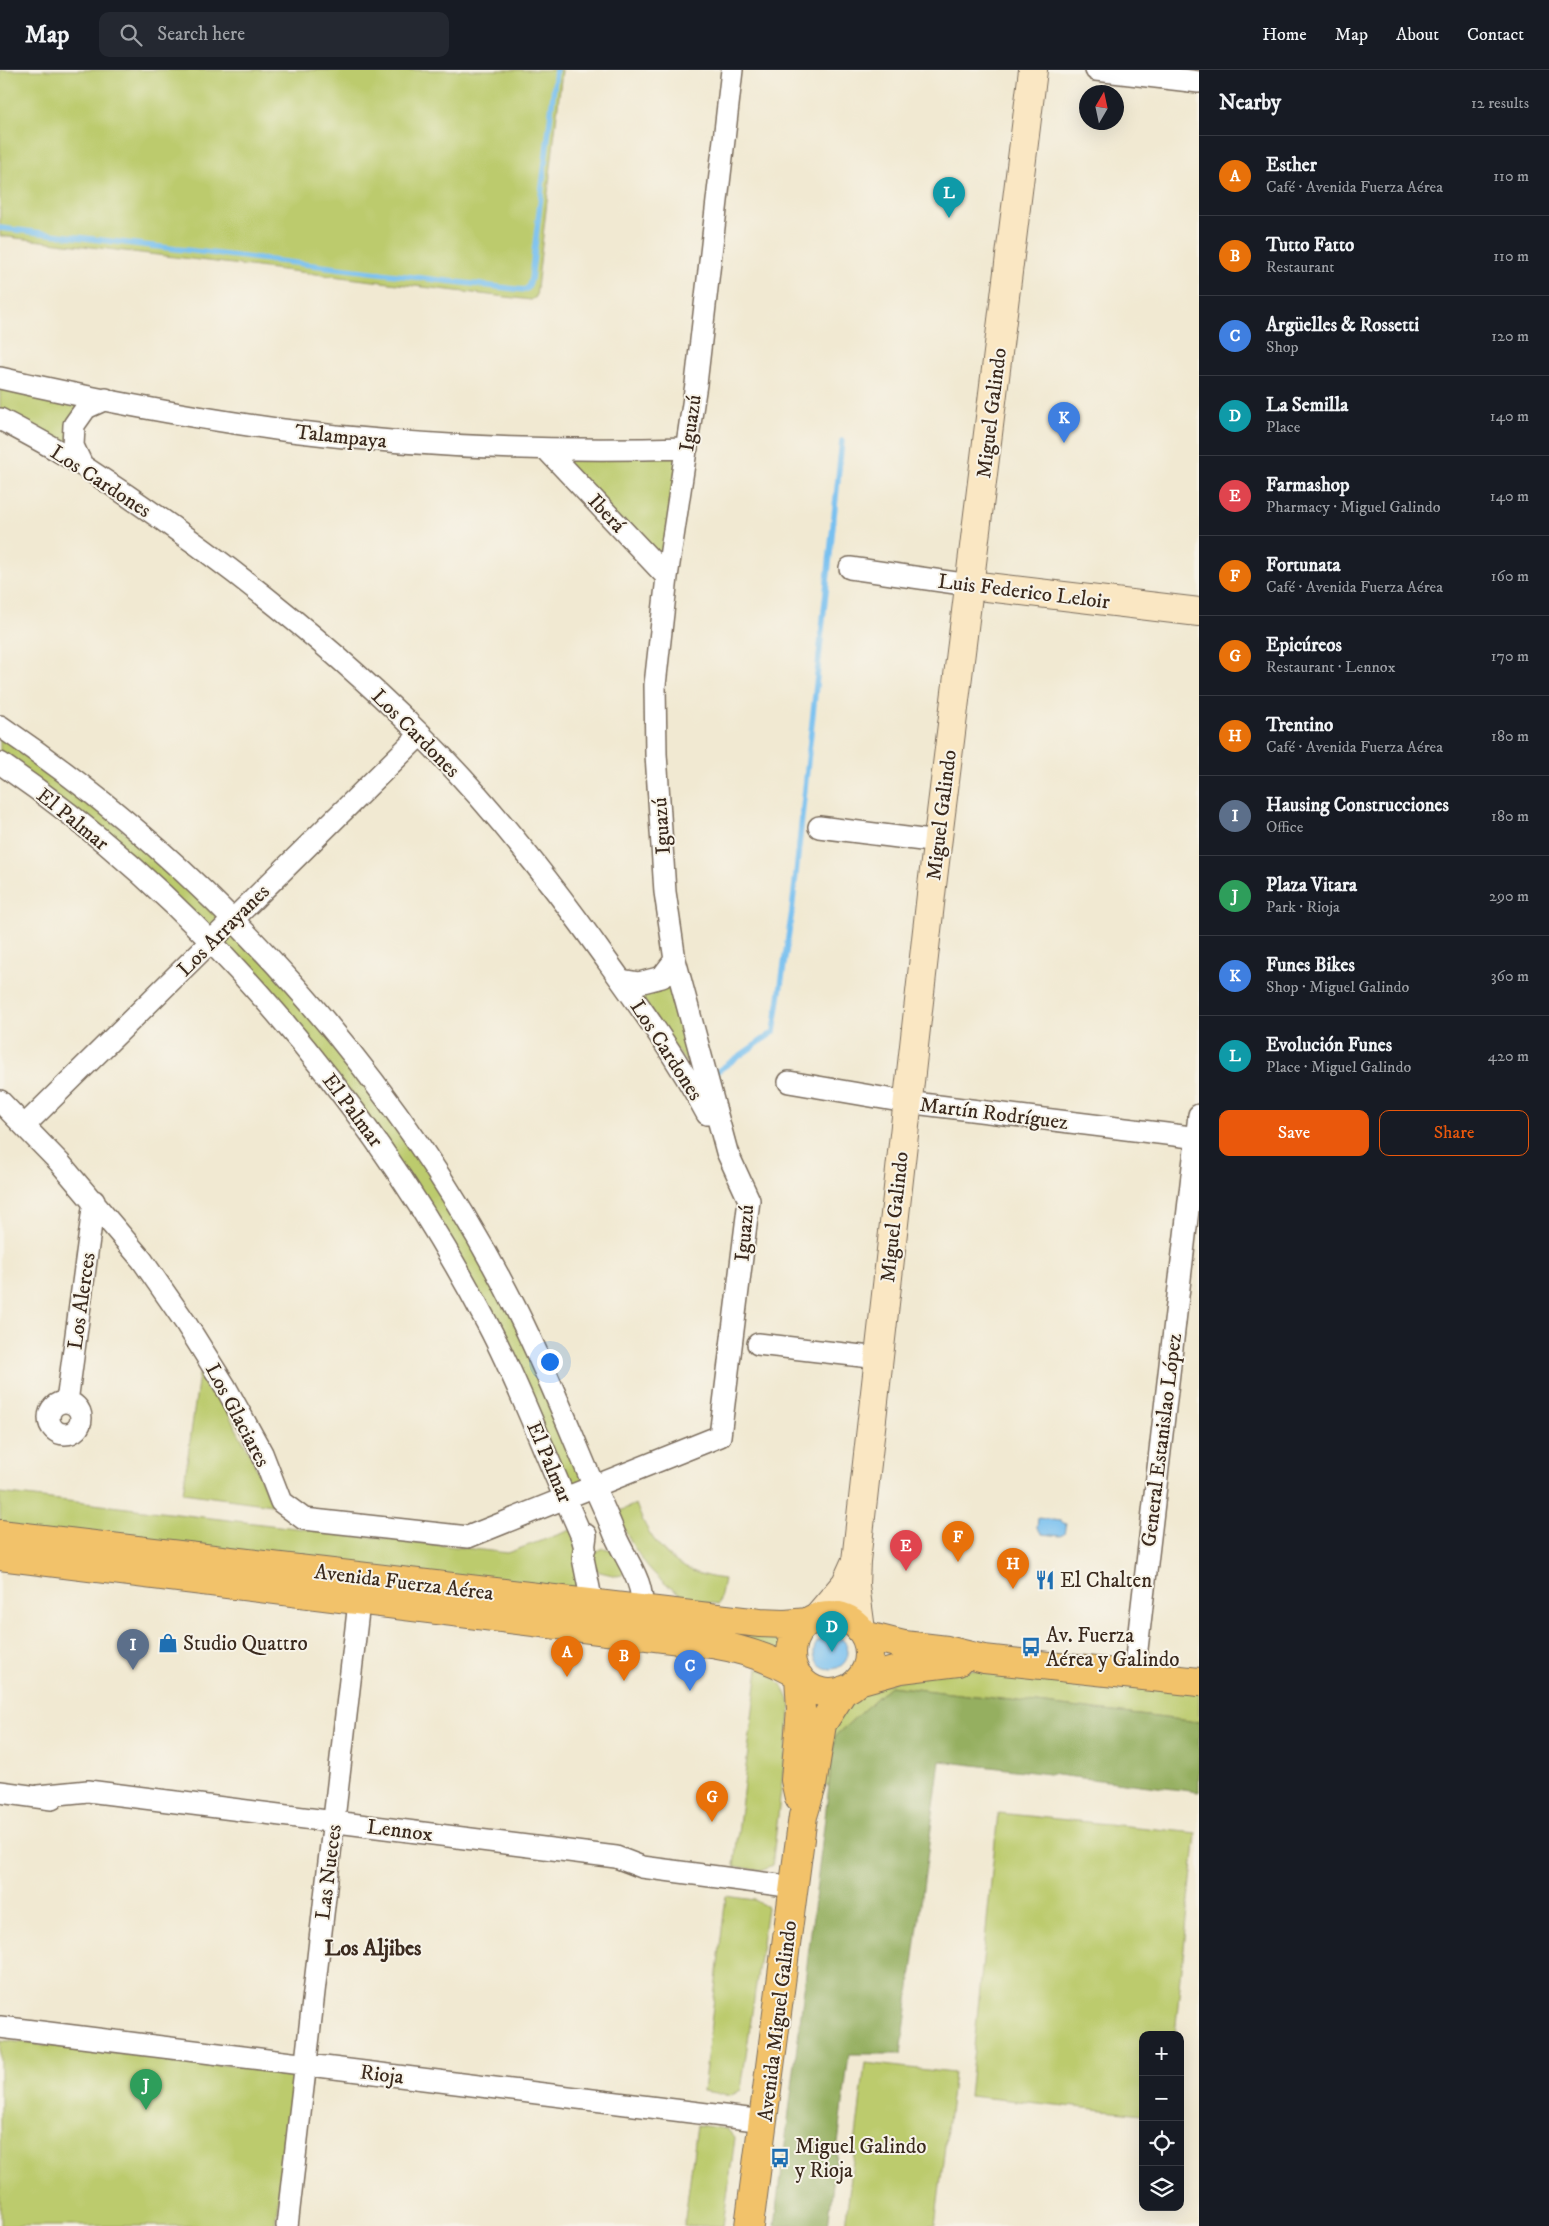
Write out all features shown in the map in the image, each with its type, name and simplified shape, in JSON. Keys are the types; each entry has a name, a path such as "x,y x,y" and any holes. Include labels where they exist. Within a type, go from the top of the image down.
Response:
{"main road":[{"name":"Miguel Galindo","path":"862,1632 855,1585 856,1561 906,1102 1033,70"},
{"name":"Luis Federico Leloir","path":"970,585 1199,612"},
{"name":"Avenida Fuerza Aérea","path":"0,1534 360,1588"},
{"name":"Avenida Fuerza Aérea","path":"0,1556 360,1588 639,1622 734,1647 777,1662 798,1675 808,1686 832,1693 901,1669 981,1658"},
{"name":"Miguel Galindo","path":"813,1619 846,1583 856,1561"},
{"name":"Avenida Fuerza Aérea","path":"639,1622 760,1623 813,1619 829,1615 841,1617 852,1622 862,1632 888,1642 948,1650 981,1658 1199,1682"},
{"path":"798,1675 791,1651 800,1629 813,1619"},
{"path":"851,1686 865,1671 869,1659 868,1646 862,1632"},
{"name":"Avenida Miguel Galindo","path":"798,1675 801,1709 795,1780 803,1816"},
{"name":"Avenida Miguel Galindo","path":"750,2226 803,1816 812,1786 822,1724 851,1686"}],"street":[{"name":"Iguazú","path":"594,1486 720,1436 749,1200 727,1152 675,960 665,892 656,754 655,685 667,577 687,448 732,70"},
{"path":"1096,70 1199,82"},
{"name":"Talampaya","path":"0,378 194,416 282,430 372,439 547,450 687,448"},
{"path":"82,465 73,446 74,425 86,408 106,399"},
{"name":"Los Cardones","path":"0,419 82,465 260,592 344,662 421,734 494,814 548,880 621,980 687,1077 727,1152"},
{"name":"Iberá","path":"547,450 667,577"},
{"name":"Luis Federico Leloir","path":"850,568 970,585"},
{"name":"El Palmar","path":"0,726 100,800 168,857 233,920 298,990 360,1064 432,1167 469,1225 516,1309 558,1397 615,1536 628,1558 639,1583 639,1622"},
{"name":"Los Arrayanes","path":"25,1125 421,734"},
{"name":"El Palmar","path":"0,763 89,830 148,881 210,942 275,1011 335,1085 391,1162 442,1242 488,1325 529,1410 585,1548"},
{"path":"820,827 938,842"},
{"path":"621,980 640,982 662,977 675,960"},
{"name":"Martín Rodríguez","path":"789,1082 906,1102 1198,1138"},
{"name":"Los Glaciares","path":"0,1101 25,1125 94,1201 142,1260 186,1322 226,1386 262,1453 281,1502 304,1519 468,1537 594,1486"},
{"name":"General Estanislao López","path":"1134,1675 1198,1138 1199,1115"},
{"name":"Los Alerces","path":"67,1402 94,1201"},
{"path":"758,1344 879,1358"},
{"name":"El Palmar","path":"594,1486 608,1504 616,1523 615,1536"},
{"name":"El Palmar","path":"565,1498 578,1516 586,1535 583,1558 595,1616"},
{"name":"Las Nueces","path":"287,2226 360,1588"},
{"name":"Lennox","path":"0,1792 38,1796 88,1791 332,1829 616,1857 642,1867 794,1886"},
{"name":"Rioja","path":"0,2027 764,2121"}],"green space":[{"path":"0,70 562,70 536,297 531,300 0,236"},
{"path":"0,378 86,408 73,446 0,419"},
{"path":"687,448 667,577 547,450"},
{"path":"0,726 30,746 298,990 469,1225 594,1486 565,1498 529,1411 391,1162 210,942 0,763"},
{"path":"675,960 710,1093 621,980 639,983"},
{"path":"199,1374 224,1406 251,1456 272,1505 183,1493"},
{"path":"0,1493 507,1553 574,1529 593,1604 800,1629 793,1645 792,1662 777,1662 0,1556"},
{"path":"636,1504 649,1533 668,1555 679,1564 693,1571 724,1579 719,1604 696,1601 682,1595 657,1576 647,1565 630,1540 617,1512"},
{"path":"603,1548 613,1550 625,1571 622,1575 617,1576 596,1571 590,1556"},
{"path":"758,1668 770,1674 780,1683 791,1706 772,1866 761,1871 734,1866"},
{"path":"973,1670 1199,1693 1199,1722 890,1686 835,1736 829,1786 814,1784 821,1756 849,1696 924,1672"},
{"path":"890,1686 1199,1722 1199,1792 940,1761 901,2054 849,2054 828,2226 775,2226 835,1736"},
{"path":"998,1813 1196,1833 1175,2031 1139,2031 1139,2114 969,2096"},
{"path":"726,1896 755,1900 767,1907 741,2090 730,2095 703,2091"},
{"path":"0,2040 286,2072 295,2076 297,2085 286,2135 275,2226 0,2226"},
{"path":"865,2063 954,2073 935,2226 845,2226"},
{"path":"697,2125 727,2129 735,2138 723,2226 684,2226"}],"water":[{"path":"1038,1518 1060,1521 1066,1524 1064,1534 1060,1536 1042,1534 1037,1528"},
{"path":"831,1635 838,1636 843,1640 847,1645 847,1659 843,1664 838,1668 831,1669 824,1668 819,1664 815,1659 814,1652 815,1645 819,1640 824,1636"}],"waterway":[{"path":"0,228 524,290 528,288 531,279 556,70"},
{"path":"712,1075 774,1032 792,911 842,441"}],"place":[{"name":"Evolución Funes","path":"949,218"},
{"name":"Funes Bikes","path":"1064,443"},
{"name":"Fortunata","path":"958,1562"},
{"name":"Farmashop","path":"906,1571"},
{"name":"El Chalten","path":"1045,1580"},
{"name":"Trentino","path":"1013,1589"},
{"name":"Studio Quattro","path":"168,1643"},
{"name":"Av. Fuerza Aérea y Galindo","path":"1031,1647"},
{"name":"La Semilla","path":"832,1652"},
{"name":"Hausing Construcciones","path":"133,1670"},
{"name":"Esther","path":"567,1677"},
{"name":"Tutto Fatto","path":"624,1681"},
{"name":"Argüelles & Rossetti","path":"690,1691"},
{"name":"Epicúreos","path":"712,1822"},
{"name":"Plaza Vitara","path":"146,2110"},
{"name":"Miguel Galindo y Rioja","path":"780,2158"}],"district":[{"name":"Los Aljibes","path":"373,1947"}]}
